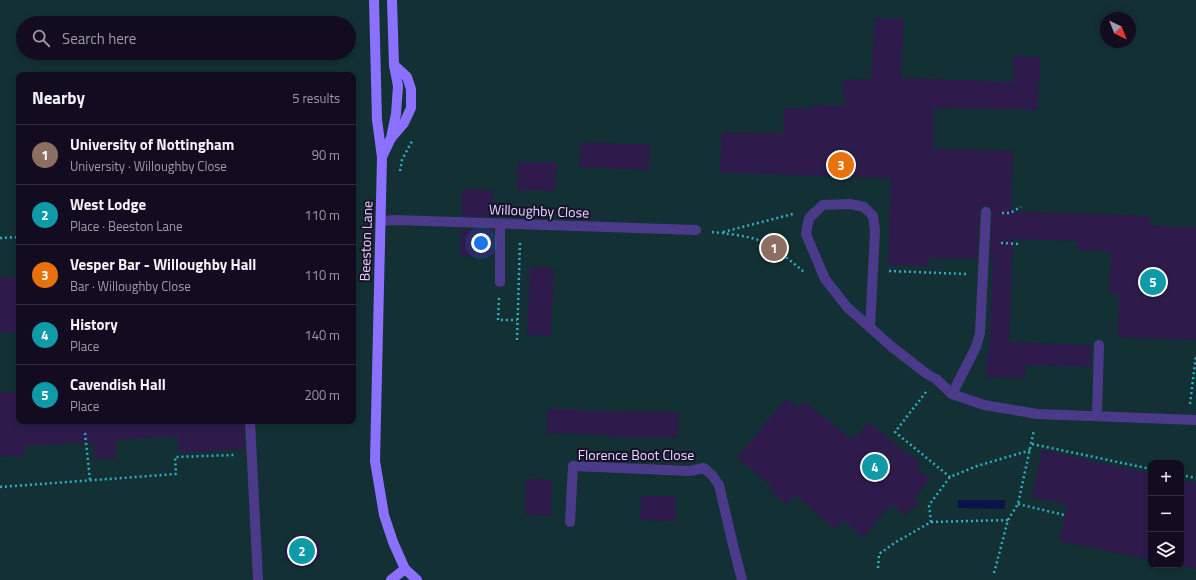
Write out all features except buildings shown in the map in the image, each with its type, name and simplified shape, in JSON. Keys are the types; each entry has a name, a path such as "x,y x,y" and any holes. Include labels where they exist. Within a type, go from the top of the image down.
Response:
{"street":[{"name":"Beeston Lane","path":"374,0 377,120 382,157 374,461 384,515 393,542 404,569 417,580"},
{"name":"Beeston Lane","path":"382,157 391,138 396,114 398,86 394,65 392,0"},
{"path":"870,328 875,231 873,216 864,207 850,204 823,205 809,218 806,234 825,279 847,307 870,328 892,347 927,374 936,379 952,394 984,405 1037,414 1097,415 1192,420"},
{"path":"952,394 973,354 980,333 986,212"},
{"name":"Willoughby Close","path":"381,220 696,230"},
{"path":"500,224 500,282"},
{"path":"1097,415 1099,345"},
{"path":"250,424 258,580"},
{"name":"Florence Boot Close","path":"570,522 573,466 690,471 704,468 712,475 719,485 742,580"},
{"path":"391,580 404,569"}],"path":[{"path":"1010,213 1021,207"},
{"path":"719,232 819,208"},
{"path":"517,340 520,224"},
{"path":"696,230 719,232 756,239 784,256 811,278 822,271"},
{"path":"0,238 16,237"},
{"path":"888,271 983,274"},
{"path":"500,282 498,320 517,320"},
{"path":"1192,420 1196,355"},
{"path":"936,379 895,432 950,477"},
{"path":"994,573 1008,520 1018,504 1031,450 1037,414"},
{"path":"85,432 90,480"},
{"path":"1032,444 1148,468"},
{"path":"931,522 929,505 950,477 977,466 1031,450"},
{"path":"0,487 176,474 175,457 251,455"},
{"path":"1184,476 1196,478"},
{"path":"1018,504 1064,515"},
{"path":"878,568 879,554 896,542 931,522 1008,520"}],"green space":[{"path":"0,0 1196,0 1196,580 0,580"}],"shaded area":[{"path":"958,500 1005,500 1005,509 958,508"}],"place":[{"name":"Vesper Bar - Willoughby Hall","path":"841,165"},
{"name":"University of Nottingham","path":"774,248"},
{"name":"Cavendish Hall","path":"1153,282"},
{"name":"History","path":"875,467"},
{"name":"West Lodge","path":"302,551"}]}
